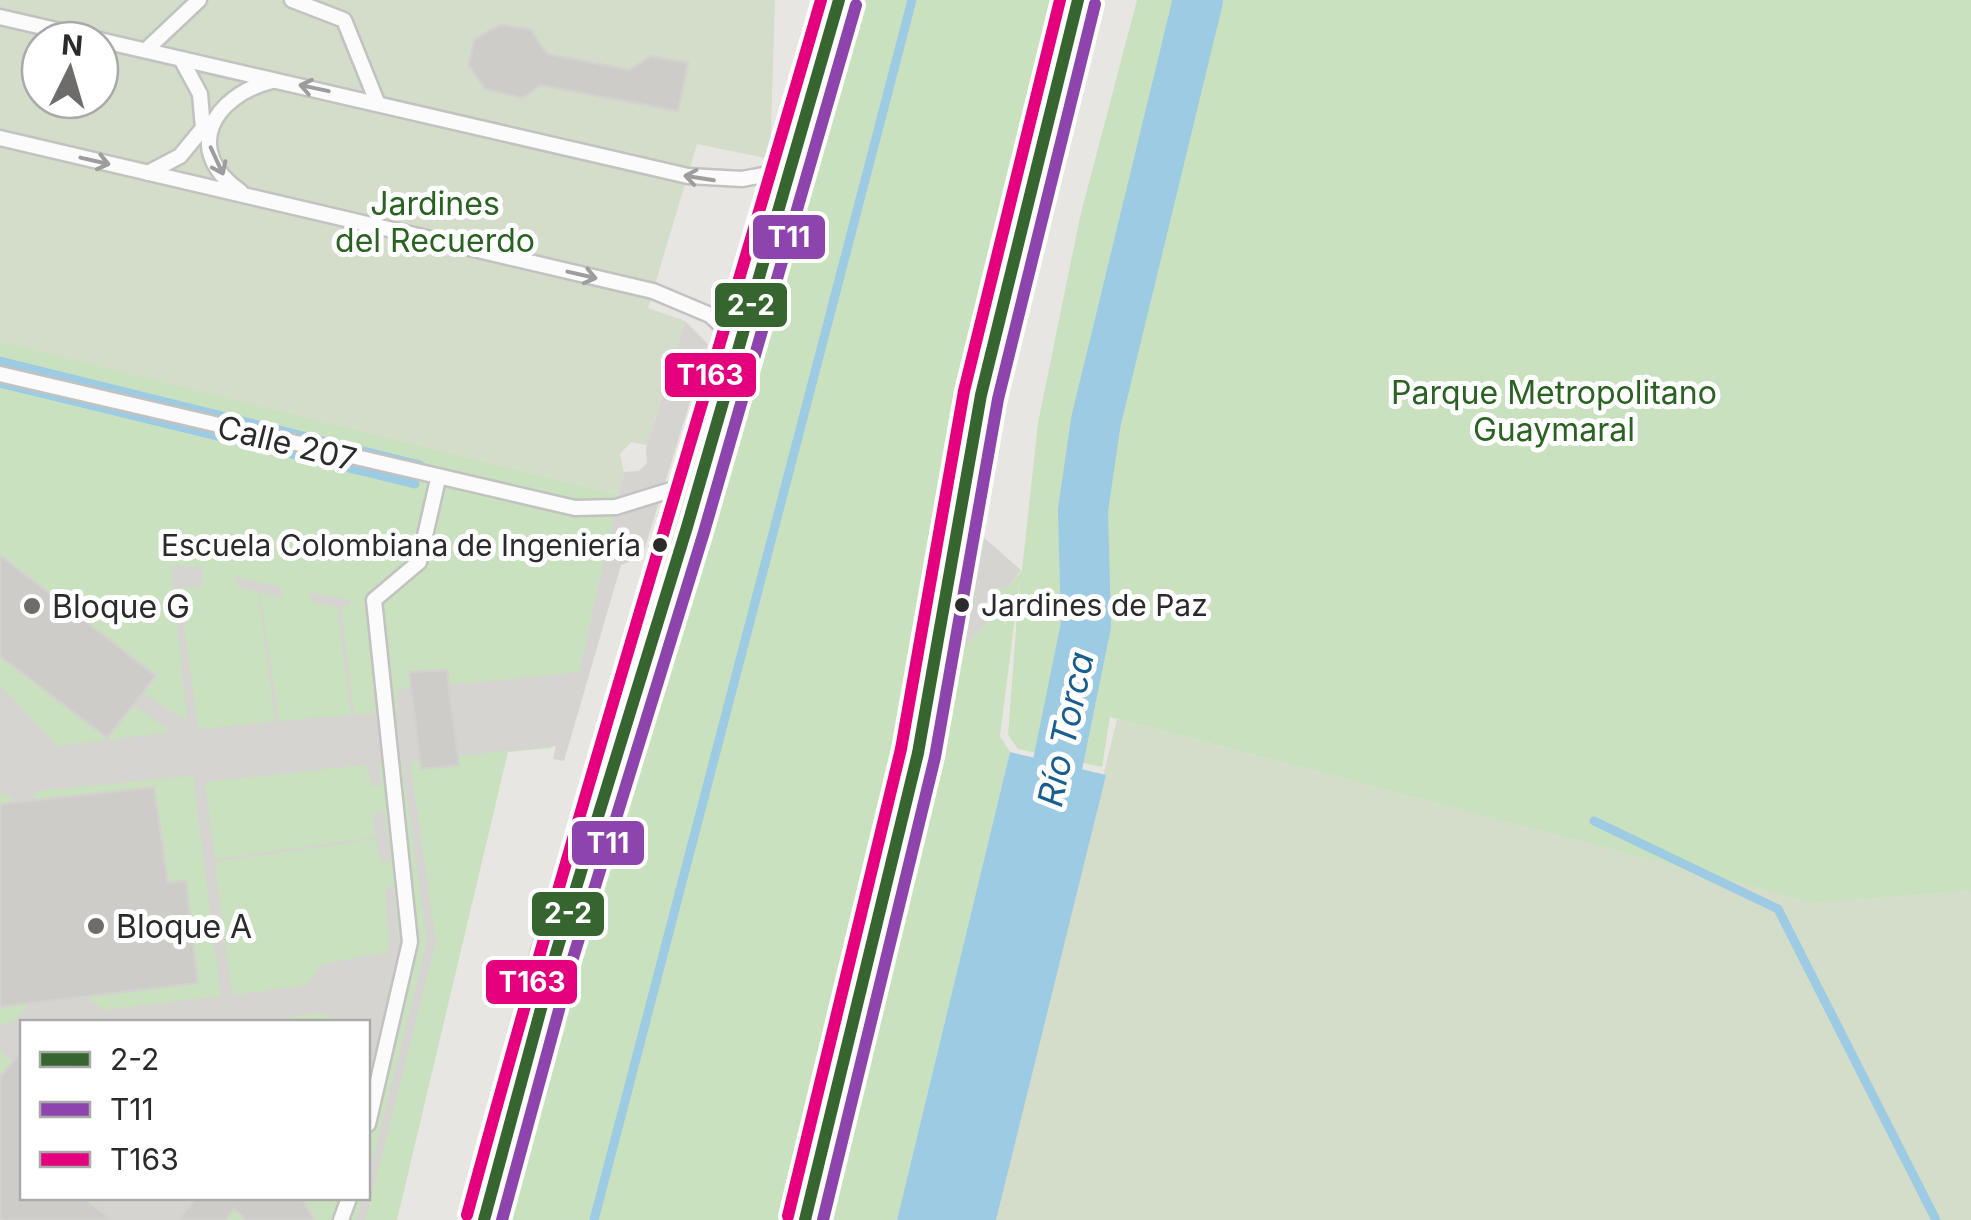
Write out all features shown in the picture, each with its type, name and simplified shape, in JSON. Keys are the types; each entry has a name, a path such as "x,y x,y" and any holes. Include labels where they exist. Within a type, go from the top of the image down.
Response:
{"highway":[{"path":"484,1220 556,953 702,478 839,0"},
{"path":"805,1220 914,771 981,395 1078,0"}],"lane":[{"path":"147,49 199,0"},
{"path":"292,0 344,20 378,102"},
{"path":"0,17 688,176 742,179 794,166"},
{"path":"147,173 180,156 202,128 200,94 181,59"},
{"path":"252,198 228,183 216,167 209,150 210,130 218,110 232,97 278,80"},
{"path":"0,138 653,292 710,315 740,344"},
{"name":"Calle 207","path":"0,374 575,508 616,507 702,478"},
{"path":"370,1115 410,942 374,600 419,562 438,479"}],"green space":[{"name":"Jardines del Recuerdo","path":"0,0 775,0 770,159 697,144 648,308 685,321 647,445 631,442 620,454 624,472 619,495 0,341"},
{"path":"863,0 1057,0 969,346 868,870 782,1220 506,1220 593,915 778,306"},
{"name":"Parque Metropolitano Guaymaral","path":"1137,0 1971,0 1971,891 1814,903 1110,717 1102,767 1018,749 1008,735 1020,577 1000,736 1010,752 897,1220 831,1220 962,649 989,621 994,588 1008,588 1022,570 1038,423 1080,217"},
{"path":"0,341 619,495 579,673 565,674 551,748 508,752 397,1220 0,1220"},
{"name":"Jardines de Paz","path":"1117,719 1814,903 1971,891 1971,1220 996,1220"}],"shaded area":[{"path":"685,321 708,344 642,557 621,565 564,761 553,759 556,746 458,756 449,685 579,672 624,472 639,471 647,463 646,449"},
{"path":"981,535 1021,570 1008,588 994,588 989,621 962,649"},
{"path":"171,566 202,567 202,588 179,587 198,729 275,721 258,592 238,587 234,576 281,587 283,597 260,593 279,721 351,715 337,607 314,603 309,592 350,600 350,606 341,607 354,715 398,711 397,690 410,688 420,760 410,762 436,943 365,1220 356,1220 361,1200 370,1200 370,1169 427,942 402,762 379,764 381,785 373,787 365,765 205,782 215,859 376,837 373,813 384,811 391,861 381,863 376,839 215,862 232,995 307,985 322,964 389,952 385,888 394,886 400,952 370,1070 370,1020 335,1020 321,1013 270,1020 20,1020 20,1068 0,1051 0,1024 14,1022 30,1003 87,997 104,1010 221,996 193,776 37,791 33,801 15,802 7,794 0,795 0,685 58,746 172,732 133,705 143,693 187,721"},
{"path":"97,1200 186,1200 191,1204 178,1220 112,1220 93,1205"}],"water":[{"path":"1010,752 1106,775 996,1220 897,1220"}],"building":[{"path":"500,25 530,29 547,54 630,70 651,56 688,63 678,111 541,85 522,98 485,89 469,65 474,40"},
{"name":"Bloque G","path":"0,555 156,676 107,738 0,656"},
{"path":"447,670 459,765 421,769 409,672"},
{"path":"154,787 168,883 186,881 198,983 0,1007 0,804"},
{"path":"20,1053 20,1200 87,1200 112,1220 0,1220 0,1077"},
{"path":"194,1200 303,1200 314,1220 247,1220 234,1209 225,1220 178,1220"}],"waterway":[{"path":"594,1220 912,0"},
{"name":"Río Torca","path":"1044,831 1086,625 1083,510 1096,421 1198,0"},
{"path":"0,361 420,465"},
{"path":"0,383 415,484"},
{"path":"1594,821 1778,909 1936,1220"}],"transit line":[{"name":"T163","path":"467,1215 596,758 821,0"},
{"name":"2-2","path":"484,1220 556,953 687,527 839,0"},
{"name":"T163","path":"788,1216 901,749 964,391 1060,0"},
{"name":"2-2","path":"805,1220 918,753 981,395 1078,0"},
{"name":"T11","path":"823,1220 935,757 998,399 1095,4"},
{"name":"T11","path":"502,1220 573,958 704,532 856,5"}],"place":[{"name":"Escuela Colombiana de Ingeniería","path":"660,545"},
{"name":"Jardines de Paz","path":"962,605"},
{"name":"Bloque G","path":"32,606"},
{"name":"Bloque A","path":"96,926"}]}
